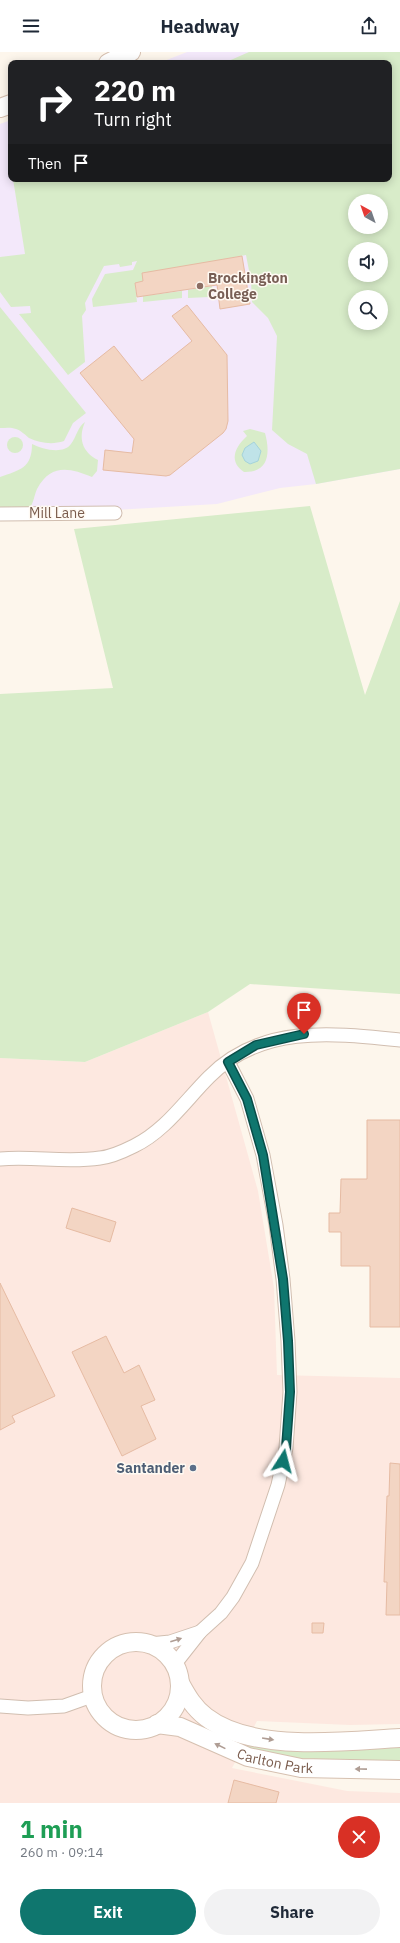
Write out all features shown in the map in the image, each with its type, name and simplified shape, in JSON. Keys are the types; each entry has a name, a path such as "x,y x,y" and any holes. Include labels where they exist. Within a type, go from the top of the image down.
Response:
{"street":[{"path":"114,60 130,52"},
{"name":"Mill Lane","path":"0,514 115,513"},
{"path":"0,1158 101,1158 135,1146 165,1124 210,1075 256,1045 304,1034 345,1034 400,1040"},
{"path":"174,1665 200,1632 221,1612 233,1597 252,1563 260,1544 278,1485 286,1448 290,1392 283,1279 266,1171 247,1099 228,1062"},
{"path":"150,1644 168,1656 174,1665 180,1683 178,1696 174,1707 167,1717 157,1724 143,1729 128,1729 116,1725 101,1713 92,1696 92,1681 96,1666 105,1654 118,1645 129,1642 150,1644 170,1642 200,1632"},
{"name":"Carlton Park","path":"180,1683 188,1699 206,1717 224,1727 246,1735 270,1740 298,1742 400,1738"},
{"path":"0,1706 28,1708 64,1706 92,1696"},
{"name":"Carlton Park","path":"157,1724 180,1727 248,1757 301,1768 400,1770"}],"shaded area":[{"name":"Brockington College","path":"187,52 400,52 400,469 316,484 280,488 217,504 115,510 0,509 0,124 8,121 8,182 392,182 392,60 167,60"},
{"name":"Santander","path":"208,1012 258,1191 274,1288 277,1375 400,1378 400,1724 350,1725 257,1721 232,1768 347,1791 400,1793 400,1803 0,1803 0,1058 85,1062"}],"green space":[{"path":"249,52 400,52 400,469 316,484 307,454 288,444 272,430 277,336 268,318 252,302 251,281 246,255 220,260 221,270 135,283 137,302 93,307 92,299 105,274 133,270 137,261 132,262 132,265 120,267 119,264 104,266 85,303 86,310 82,316 85,362 68,375 19,314 31,313 30,306 11,307 0,292 0,257 25,254 13,182 392,182 392,60 231,60"},
{"path":"212,286 213,292 209,297 188,298 188,290"},
{"path":"182,291 182,298 143,302 143,296"},
{"path":"0,307 86,413 73,423 64,441 51,443 37,441 29,438 16,429 0,428"},
{"path":"85,422 82,434 83,444 88,453 98,460 97,471 92,477 76,471 55,471 42,481 29,509 0,509 0,477 24,467 30,458 32,444 41,448 52,450 63,449 71,444 80,427"},
{"path":"250,429 265,433 267,440 267,454 266,460 259,469 244,472 236,463 235,454 239,445 247,436 243,431"},
{"path":"15,437 21,439 23,445 21,451 15,453 9,451 7,445 9,439"},
{"path":"310,506 365,695 400,601 400,994 250,984 208,1012 85,1062 0,1058 0,694 113,688 74,529"},
{"path":"204,1725 400,1745 400,1762 313,1761 258,1752 201,1728"}],"water":[{"path":"254,442 261,451 258,461 250,464 245,461 242,455 245,448"}],"building":[{"name":"Brockington College","path":"242,256 250,304 220,309 217,285 137,297 135,283 143,281 142,273"},
{"name":"Brockington College","path":"187,305 227,355 228,421 226,429 170,475 166,476 103,470 105,450 132,453 134,439 80,373 114,346 142,381 192,341 172,316"},
{"path":"367,1120 400,1120 400,1327 370,1327 370,1266 341,1266 341,1232 329,1232 329,1213 340,1213 341,1179 367,1179"},
{"path":"72,1208 116,1222 110,1242 66,1228"},
{"path":"0,1283 55,1396 12,1416 15,1422 0,1430"},
{"path":"106,1336 124,1373 139,1365 155,1400 141,1406 156,1439 122,1456 72,1352"},
{"path":"390,1463 400,1464 400,1615 386,1615 387,1582 384,1582 387,1496 389,1496"},
{"path":"312,1623 324,1623 323,1633 312,1633"},
{"path":"234,1780 279,1792 276,1803 228,1803"}],"place":[{"name":"Brockington College","path":"200,286"},
{"name":"Santander","path":"193,1468"}],"route":[{"path":"283,1461 286,1448 290,1392 287,1316 276,1225 263,1155 247,1099 228,1062 256,1045 304,1034"}]}
